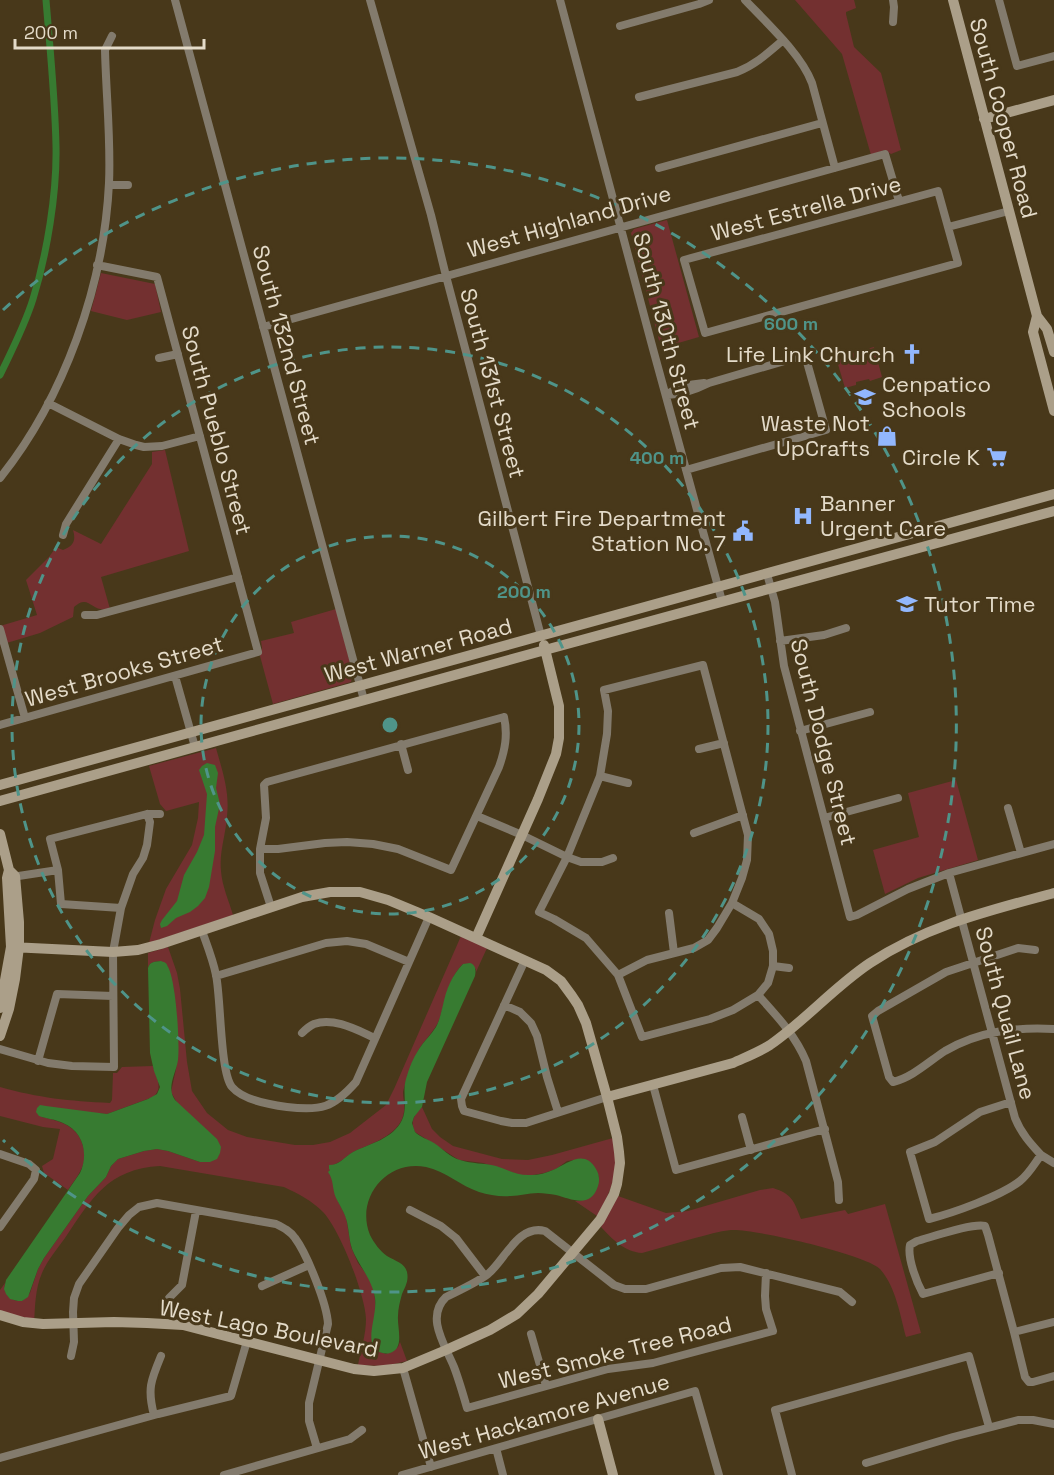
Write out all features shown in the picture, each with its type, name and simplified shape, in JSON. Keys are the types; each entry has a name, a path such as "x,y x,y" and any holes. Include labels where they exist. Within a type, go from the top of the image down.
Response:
{"street":[{"name":"South 132nd Street","path":"175,0 364,700"},
{"name":"South 131st Street","path":"370,0 431,215 542,636"},
{"name":"South 130th Street","path":"560,0 723,601"},
{"path":"620,26 709,0"},
{"path":"745,0 807,71 836,168"},
{"path":"892,0 893,22"},
{"name":"South Cooper Road","path":"952,0 1037,316 1047,329 1054,352"},
{"path":"999,0 1017,66 1054,56"},
{"path":"0,478 21,449 48,403 76,342 90,294 104,228 109,185 105,50 112,36"},
{"path":"639,97 743,69 764,57 782,40"},
{"path":"984,119 1054,100"},
{"path":"659,168 822,123"},
{"name":"West Highland Drive","path":"263,327 885,154 898,201"},
{"path":"109,185 128,185"},
{"name":"West Estrella Drive","path":"938,190 958,263 705,333 684,260 898,201 938,190"},
{"path":"948,227 1009,211"},
{"name":"South Pueblo Street","path":"97,265 157,277 258,652"},
{"name":"South Cooper Road","path":"1037,316 1033,332 1054,411"},
{"path":"159,358 178,354"},
{"path":"666,395 696,390 709,383 806,355 826,430 686,470"},
{"path":"48,403 119,439 144,447 162,446 200,436"},
{"path":"63,535 66,524 119,439"},
{"name":"West Warner Road","path":"0,785 1054,494"},
{"name":"West Warner Road","path":"0,801 1054,511"},
{"path":"878,543 885,557"},
{"name":"South Dodge Street","path":"768,574 784,666 850,917 908,889 949,873"},
{"path":"85,615 97,615 238,578"},
{"path":"780,641 824,635 846,628"},
{"path":"0,629 25,718"},
{"path":"476,938 556,754 559,738 559,706 542,636"},
{"name":"West Brooks Street","path":"0,725 258,652"},
{"path":"618,975 647,960 694,948 708,940 732,903 742,878 747,860 747,835 703,664 604,690 608,711 607,734 600,776 567,857 539,912 586,938 618,975 642,1037 733,1010 758,995 768,982 773,966 773,951 769,934 759,919 732,903"},
{"path":"175,676 195,747"},
{"path":"800,732 870,712"},
{"path":"260,849 347,842 373,844 398,849 451,870 503,755 506,729 504,717 267,782 264,785 266,818 260,849 260,873 271,907"},
{"path":"699,749 724,742"},
{"path":"401,744 408,770"},
{"path":"600,776 628,783"},
{"path":"824,818 898,798"},
{"path":"1008,808 1021,853"},
{"path":"0,1049 38,1061 61,1065 114,1067 113,952 121,908 133,874 143,858 147,845 150,822 147,814"},
{"path":"121,908 61,904 58,870 50,839 147,814 160,814"},
{"path":"694,833 743,815"},
{"path":"477,816 581,862 602,862 613,858"},
{"path":"0,834 11,875 15,947 9,1009 0,1036"},
{"path":"949,873 1054,844"},
{"path":"11,875 58,870"},
{"name":"South Quail Lane","path":"949,873 1020,1130 1041,1155"},
{"name":"West Lago Boulevard","path":"0,1315 34,1324 183,1325 367,1371 403,1368 489,1330 517,1314 538,1294 600,1220 614,1194 619,1174 617,1137 586,1023 578,1005 561,981 546,970 525,960 388,900 360,892 315,894 154,947 138,950 113,952 15,947"},
{"path":"525,960 462,1099 464,1111 512,1123 526,1122 607,1097 733,1063 750,1056 789,1030 870,963 910,940 962,919 1054,893"},
{"path":"669,913 674,953"},
{"path":"202,931 216,976 226,1073 231,1086 243,1096 281,1106 308,1109 326,1106 344,1096 356,1082 429,917"},
{"path":"216,976 326,943 366,944 409,962"},
{"path":"0,1008 15,947"},
{"path":"1035,950 1018,948 946,972 872,1016 888,1077 893,1082 919,1070 963,1042 992,1032 1029,1028 1054,1029"},
{"path":"773,966 789,968"},
{"path":"38,1061 57,994 113,996"},
{"path":"758,995 789,1030 806,1061 838,1182 840,1200"},
{"path":"504,1005 520,1012 531,1023 537,1036 558,1112"},
{"path":"302,1033 313,1025 327,1023 344,1025 375,1038"},
{"path":"653,1085 676,1170 825,1130"},
{"path":"1011,1102 980,1112 935,1142 910,1152 929,1219 970,1205 1014,1185 1026,1175 1041,1155 1054,1163"},
{"path":"742,1117 751,1150"},
{"path":"0,1154 29,1164 36,1170 34,1179 0,1227"},
{"path":"71,1356 74,1342 74,1298 80,1284 118,1228 129,1215 139,1208 157,1203 276,1224 286,1229 300,1245 328,1316 308,1413 317,1448"},
{"path":"170,1298 182,1285 196,1210"},
{"path":"410,1210 441,1226 456,1238 485,1276"},
{"path":"999,1273 923,1294 910,1257 910,1245 917,1241 981,1225 985,1226 999,1273 1025,1377 1029,1382 1033,1382 1054,1376"},
{"path":"446,1350 437,1324 438,1309 442,1301 485,1276 524,1233 534,1230 545,1231 614,1285 625,1289 646,1289 730,1267 740,1267 840,1292 852,1302"},
{"path":"262,1286 309,1265"},
{"name":"West Smoke Tree Road","path":"446,1350 458,1376 467,1408 608,1369 653,1363 773,1331 766,1309 766,1273"},
{"path":"1014,1332 1054,1322"},
{"path":"531,1334 546,1386"},
{"path":"0,1458 231,1396 247,1341"},
{"path":"154,1415 149,1394 161,1356"},
{"path":"792,1475 775,1410 969,1356 989,1428"},
{"path":"403,1368 431,1467"},
{"name":"West Hackamore Avenue","path":"402,1475 695,1391 719,1475"},
{"path":"598,1419 614,1475"},
{"path":"866,1463 1018,1420 1054,1424"},
{"path":"224,1475 350,1439 362,1430"},
{"path":"496,1449 503,1475"}],"shaded area":[{"path":"795,0 854,0 856,8 846,14 854,47 881,73 901,150 891,154 885,150 871,155 842,54"},
{"path":"667,220 699,337 661,348 631,233 634,229"},
{"path":"101,273 155,284 161,312 127,320 91,311"},
{"path":"874,347 882,377 856,382 856,385 845,388 837,361 855,352"},
{"path":"165,450 189,551 101,577 110,609 98,608 84,602 79,603 74,607 73,617 40,633 0,645 0,626 37,615 26,580 56,547 63,550 72,545 73,530 101,544 152,464 152,452"},
{"path":"336,609 353,674 351,682 273,704 260,656 261,641 294,633 291,622"},
{"path":"216,748 225,781 228,807 221,871 233,915 149,943 166,889 192,845 199,802 166,811 160,804 149,766"},
{"path":"207,763 215,765 218,773 216,788 220,804 215,827 215,851 209,887 205,898 198,906 161,928 162,920 177,901 184,875 204,835 207,794 199,770"},
{"path":"956,780 978,860 918,878 885,894 873,850 919,837 908,793"},
{"path":"461,936 487,948 476,972 476,969 463,964 451,982 438,1023 420,1048 407,1078 403,1092 402,1119 386,1136 329,1166 337,1199 346,1217 351,1247 358,1263 370,1279 374,1291 376,1309 372,1341 378,1351 386,1354 398,1347 400,1342 407,1361 385,1366 358,1365 366,1325 365,1308 337,1233 323,1212 314,1204 284,1187 160,1166 127,1173 103,1188 93,1198 44,1269 37,1292 34,1324 0,1313 0,1290 5,1283 7,1294 11,1299 22,1301 30,1293 44,1258 88,1196 106,1177 111,1166 118,1159 157,1149 200,1162 210,1162 171,1092 178,1049 173,985 161,961 151,963 148,968 148,953 168,947 180,989 192,1091 207,1113 228,1130 247,1137 295,1145 313,1145 330,1142 350,1133 386,1105"},
{"path":"161,961 166,963 171,974 177,1012 178,1060 171,1085 172,1095 217,1139 221,1147 220,1153 217,1159 210,1162 200,1162 157,1149 118,1159 111,1166 106,1177 88,1196 44,1258 28,1297 22,1301 10,1299 4,1289 6,1280 83,1166 84,1151 80,1137 70,1127 39,1116 36,1112 37,1108 40,1105 107,1114 157,1094 160,1087 150,1053 148,968 151,963"},
{"path":"470,963 475,968 475,976 427,1082 422,1107 412,1123 415,1132 456,1159 496,1166 522,1175 542,1174 575,1159 586,1159 597,1171 599,1184 591,1198 580,1201 542,1193 518,1196 487,1194 426,1167 412,1166 387,1175 371,1195 366,1221 375,1244 384,1254 404,1266 407,1278 399,1308 399,1342 395,1350 382,1353 375,1348 371,1338 375,1298 352,1249 346,1219 336,1198 328,1172 329,1165 336,1164 353,1152 380,1140 398,1127 404,1115 405,1084 411,1063 437,1024 453,978 463,964"},
{"path":"153,1066 159,1086 153,1097 107,1114 42,1117 73,1129 81,1139 83,1165 68,1190 44,1173 42,1166 53,1159 60,1129 0,1116 0,1087 54,1098 110,1103 113,1073 117,1073 122,1067"},
{"path":"422,1107 432,1129 453,1146 502,1159 528,1160 613,1138 615,1160 613,1180 597,1216 575,1201 581,1201 599,1177 592,1164 582,1159 567,1161 556,1169 544,1173 520,1175 483,1163 459,1160 415,1132 414,1118"},
{"path":"773,1188 792,1199 801,1219 845,1210 848,1214 885,1204 921,1333 906,1337 897,1302 885,1276 871,1263 855,1257 784,1238 731,1230 642,1253 624,1247 601,1227 618,1196 666,1213 688,1211"}],"waterway":[{"path":"0,375 33,299 47,243 53,203 56,164 55,128 46,0"}],"place":[{"name":"Life Link Church","path":"912,354"},
{"name":"Cenpatico Schools","path":"865,397"},
{"name":"Waste Not UpCrafts","path":"887,436"},
{"name":"Circle K","path":"997,457"},
{"name":"Banner Urgent Care","path":"803,516"},
{"name":"Gilbert Fire Department Station No. 7","path":"743,531"},
{"name":"Tutor Time","path":"907,604"}]}
